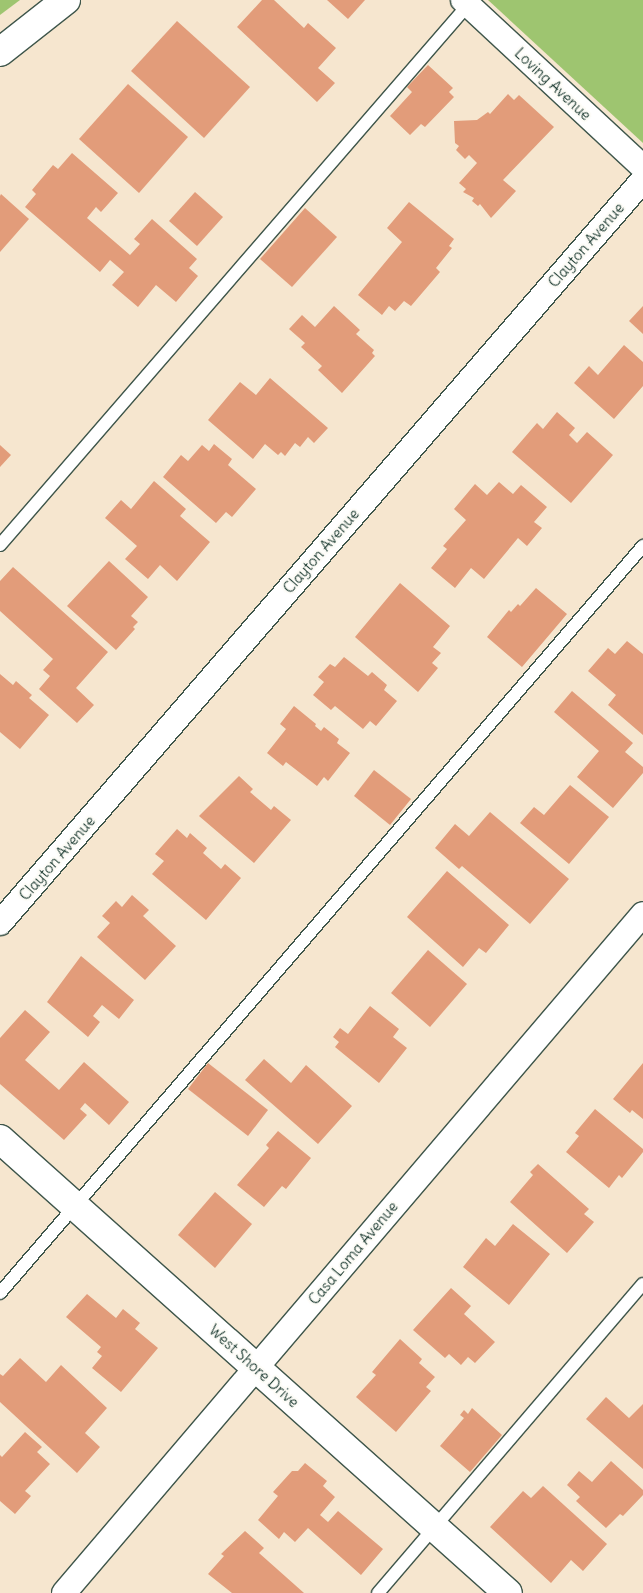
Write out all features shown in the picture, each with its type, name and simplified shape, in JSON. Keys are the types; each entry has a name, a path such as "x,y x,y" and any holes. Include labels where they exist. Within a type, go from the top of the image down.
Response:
{"street":[{"path":"0,52 66,0"},
{"name":"Loving Avenue","path":"466,2 643,167"},
{"name":"Clayton Avenue","path":"0,923 643,180"},
{"name":"Casa Loma Avenue","path":"64,1593 643,914"},
{"name":"West Shore Drive","path":"0,1140 508,1593"}],"lane":[{"path":"0,545 466,2"},
{"path":"0,1293 643,546"},
{"path":"378,1593 643,1284"}],"green space":[{"path":"0,0 20,0 0,15"},
{"path":"488,0 643,0 643,143"}],"building":[{"path":"262,0 274,0 304,28 308,23 336,48 318,68 335,83 317,102 237,27"},
{"path":"327,0 365,0 348,19"},
{"path":"177,21 250,87 204,138 131,71"},
{"path":"428,65 453,88 449,92 454,97 425,127 421,124 410,135 390,116 412,92 407,87"},
{"path":"128,84 188,137 139,193 79,139"},
{"path":"508,94 514,100 519,95 554,127 503,180 516,191 491,218 480,204 478,206 472,201 474,198 463,192 466,189 459,183 477,163 469,155 465,159 456,150 459,146 455,143 454,121 477,120 488,112 490,114"},
{"path":"72,153 118,193 101,212 96,207 87,218 130,255 140,244 134,239 152,219 197,259 189,268 198,276 176,302 156,285 138,307 112,285 124,272 110,260 100,272 25,207 36,194 32,190 53,165 58,169"},
{"path":"195,192 223,217 197,246 169,221"},
{"path":"1,194 29,219 0,252 0,196"},
{"path":"409,202 454,239 449,246 452,248 436,268 440,272 411,306 404,301 395,311 389,306 382,315 358,295 402,242 387,228"},
{"path":"305,208 337,237 292,287 260,259"},
{"path":"334,306 360,330 356,334 374,350 372,353 375,356 342,393 318,370 322,366 301,347 305,343 289,329 302,315 315,327"},
{"path":"643,306 643,334 629,321"},
{"path":"624,345 643,362 643,386 614,419 574,383 589,366 598,375"},
{"path":"270,378 328,428 314,443 308,437 300,447 295,443 285,456 281,452 278,455 265,444 253,459 208,420 240,382 256,395"},
{"path":"557,412 575,428 569,435 577,443 587,432 613,455 571,503 512,452 537,423 543,429"},
{"path":"214,444 232,459 228,465 256,489 232,517 226,512 216,523 163,477 181,455 188,461 202,445 209,451"},
{"path":"0,445 11,455 0,467"},
{"path":"154,481 186,509 180,516 210,542 177,581 160,565 148,579 125,559 137,546 105,518 121,500 131,509"},
{"path":"499,482 513,494 521,485 547,507 534,522 542,528 527,546 518,538 484,579 471,568 455,588 431,568 447,549 443,546 466,520 454,509 475,484 487,495"},
{"path":"109,561 148,597 131,616 138,622 133,627 135,629 116,650 67,606"},
{"path":"13,567 108,652 76,688 94,705 77,723 39,689 50,676 43,670 53,659 0,611 0,581"},
{"path":"400,583 450,626 433,647 441,653 432,663 438,668 418,692 355,637"},
{"path":"536,588 567,614 522,667 487,637 509,610 511,612 518,604 520,606"},
{"path":"627,641 643,654 643,735 608,705 616,695 588,671 608,648 615,654"},
{"path":"344,657 368,676 372,672 387,685 384,690 397,701 376,726 370,721 363,729 335,706 331,710 313,695 324,682 318,677 330,664 335,667"},
{"path":"0,674 13,685 16,681 32,695 29,698 49,715 20,749 0,732"},
{"path":"572,691 633,743 625,752 643,767 643,773 613,808 577,777 599,751 554,712"},
{"path":"294,706 316,724 315,726 321,731 324,727 339,739 337,743 350,753 328,781 324,777 317,786 286,762 283,766 267,753 286,729 280,724"},
{"path":"374,770 411,799 390,825 354,796"},
{"path":"239,776 253,789 250,792 271,810 274,806 291,820 254,863 199,816"},
{"path":"570,785 609,817 569,864 520,823 534,807 544,815"},
{"path":"490,812 569,879 530,924 462,866 459,869 435,848 455,824 469,836"},
{"path":"177,829 187,838 190,833 207,848 203,853 221,869 225,864 241,878 206,920 152,874 164,861 155,854"},
{"path":"447,871 509,925 486,953 479,948 463,967 407,917"},
{"path":"132,895 149,910 143,916 176,946 145,980 97,937 110,923 102,916 116,901 122,907"},
{"path":"428,950 467,984 430,1027 391,993"},
{"path":"81,956 134,1000 119,1019 102,1005 93,1016 100,1022 88,1037 47,1002"},
{"path":"370,1006 399,1029 393,1037 407,1048 379,1083 335,1047 339,1042 333,1037 340,1028 348,1034"},
{"path":"25,1010 50,1032 25,1060 59,1090 84,1062 129,1102 109,1125 85,1103 80,1109 87,1115 64,1140 0,1084 0,1038"},
{"path":"264,1059 291,1083 306,1065 352,1106 318,1144 245,1080"},
{"path":"208,1063 268,1110 248,1136 188,1089"},
{"path":"643,1063 643,1119 632,1110 630,1113 613,1099"},
{"path":"595,1109 643,1149 643,1152 622,1178 619,1175 609,1188 566,1152 579,1136 575,1133"},
{"path":"278,1131 311,1158 286,1189 282,1186 264,1207 237,1185 269,1148 266,1145"},
{"path":"538,1164 589,1209 584,1214 594,1222 567,1253 510,1202 533,1175 530,1172"},
{"path":"215,1192 252,1224 215,1268 178,1235"},
{"path":"513,1224 550,1254 509,1305 463,1267 486,1238 495,1246"},
{"path":"451,1288 471,1306 464,1314 495,1342 475,1363 468,1357 461,1365 449,1354 445,1358 413,1330"},
{"path":"87,1294 116,1318 123,1309 140,1323 135,1329 158,1348 121,1392 92,1368 102,1356 97,1352 101,1347 66,1317"},
{"path":"400,1339 422,1359 419,1363 435,1377 426,1387 431,1391 396,1432 356,1397 376,1375 372,1372"},
{"path":"20,1358 46,1382 61,1365 107,1408 85,1433 100,1447 77,1473 0,1402 0,1374 3,1376"},
{"path":"606,1397 629,1418 643,1404 643,1469 586,1419"},
{"path":"472,1408 502,1435 470,1472 440,1446 464,1418 460,1415 464,1410 468,1414"},
{"path":"25,1432 42,1447 37,1452 50,1464 25,1491 31,1496 15,1514 0,1501 0,1455 2,1457"},
{"path":"611,1461 643,1490 643,1495 623,1516 620,1514 606,1528 576,1501 580,1497 567,1485 579,1471 592,1482"},
{"path":"305,1463 327,1481 323,1486 335,1497 320,1515 328,1522 338,1511 383,1549 361,1575 308,1528 295,1542 284,1532 279,1539 258,1520 278,1496 273,1492 292,1471 298,1471"},
{"path":"543,1486 607,1544 583,1571 571,1560 551,1583 490,1527 523,1491 531,1498"},
{"path":"245,1531 264,1548 259,1553 304,1593 232,1593 208,1574 224,1556 221,1554"}]}
